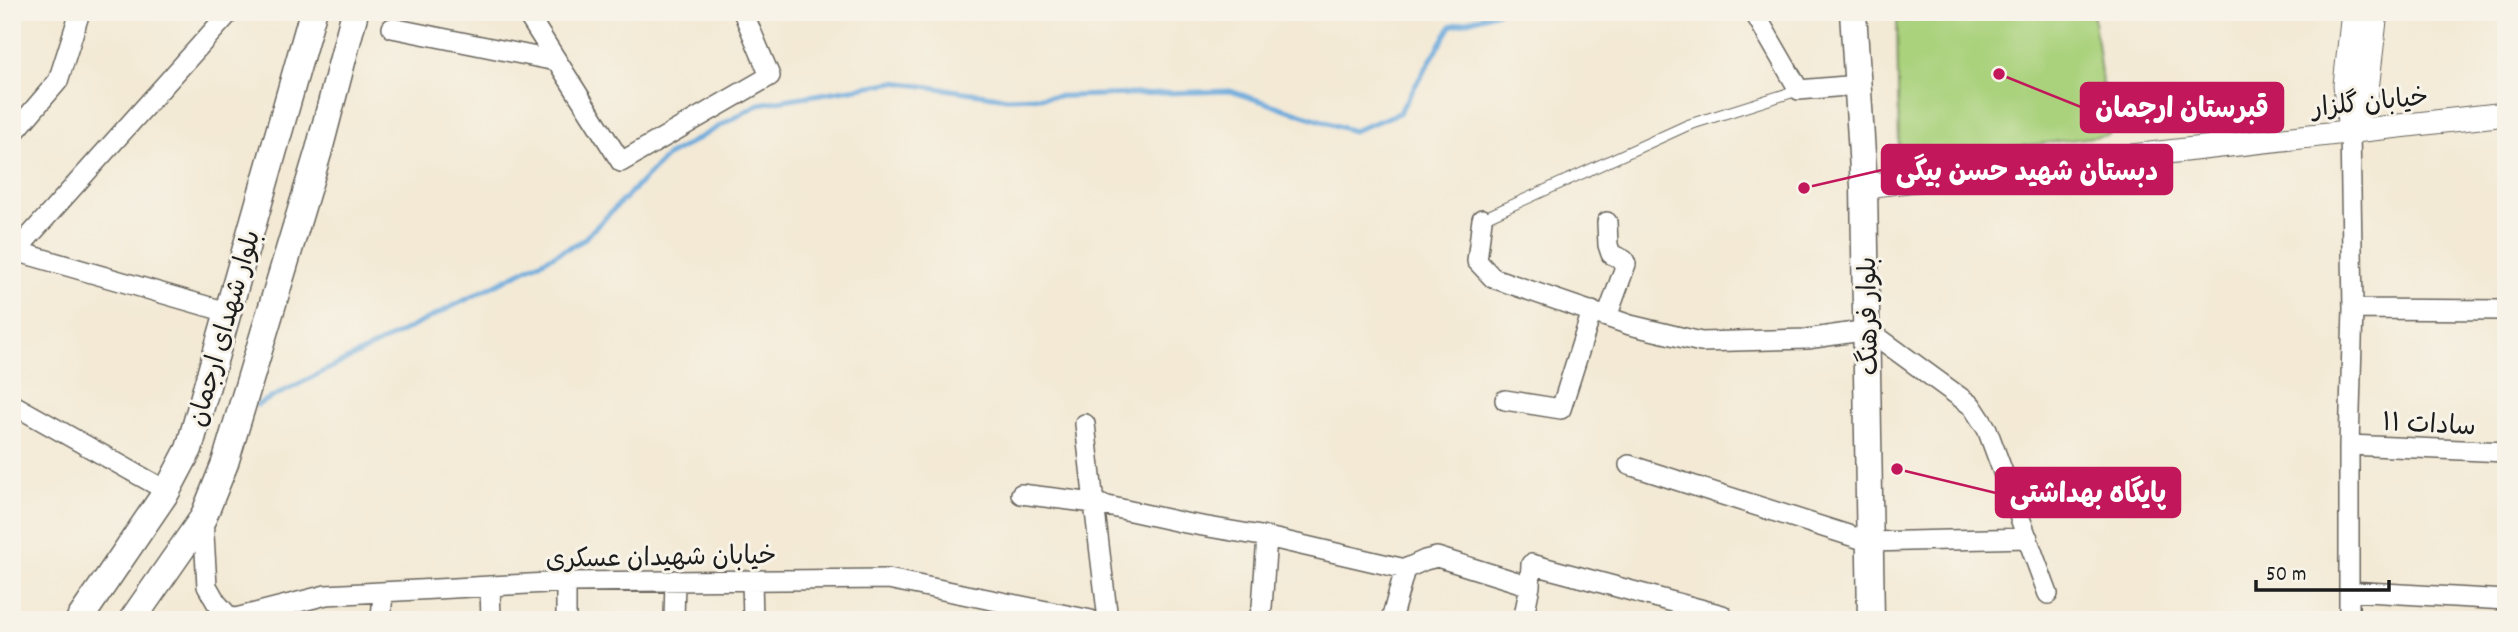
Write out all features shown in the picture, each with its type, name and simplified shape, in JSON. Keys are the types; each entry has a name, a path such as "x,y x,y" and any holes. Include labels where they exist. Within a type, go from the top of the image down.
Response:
{"main road":[{"name":"بلوار شهدای ارجمان","path":"79,620 167,491 190,449 313,12"},
{"name":"بلوار شهدای ارجمان","path":"132,620 203,519 225,463 319,150 355,12"},
{"name":"بلوار فرهنگ","path":"1853,12 1864,186 1871,620"},
{"path":"190,449 225,463"}],"street":[{"path":"12,135 58,81 80,12"},
{"path":"227,312 14,251 230,12"},
{"path":"526,12 621,162 770,76 743,12"},
{"path":"1754,12 1799,90 1858,85"},
{"path":"2349,620 2349,445 2353,309 2350,131 2345,85 2353,12"},
{"path":"2350,131 2366,98 2376,12"},
{"path":"392,28 556,61"},
{"name":"خیابان گلزار","path":"1864,186 2506,114"},
{"path":"1482,219 1477,261 1493,278 1629,325 1701,342 1807,340 1868,330 1972,406 1987,429 2048,594"},
{"path":"1505,400 1561,409 1600,314 1626,264 1624,260 1611,254 1607,222"},
{"path":"2353,309 2506,310"},
{"path":"12,404 167,491"},
{"path":"1085,424 1108,620"},
{"name":"سادات ۱۱","path":"2349,445 2506,452"},
{"path":"1629,465 1870,542 2028,538"},
{"path":"1021,494 1094,503 1267,537 1405,569 1437,557 1530,586"},
{"name":"خیابان شهیدان عسکری","path":"203,519 207,586 229,619 326,595 566,582 888,579 1024,613 1091,620"},
{"path":"1258,620 1262,607 1267,537"},
{"path":"1522,620 1530,586 1531,564 1721,615 1723,620"},
{"path":"1391,620 1405,569"},
{"path":"674,620 675,580"},
{"path":"752,580 753,620"},
{"path":"566,582 566,620"},
{"path":"490,586 491,620"},
{"path":"2349,591 2506,600"},
{"path":"381,620 383,592"}],"lane":[{"path":"1482,219 1688,125 1799,90"}],"green space":[{"path":"1897,12 2093,12 2109,135 1899,161"}],"waterway":[{"path":"257,405 582,241 667,156 759,104 895,82 1007,98 1230,91 1353,131 1399,113 1451,26 1498,12"}],"place":[{"name":"قبرستان ارجمان","path":"1999,74"},
{"name":"دبستان شهید حسن بیگی","path":"1804,188"},
{"name":"پایگاه بهداشتی","path":"1897,469"}]}
